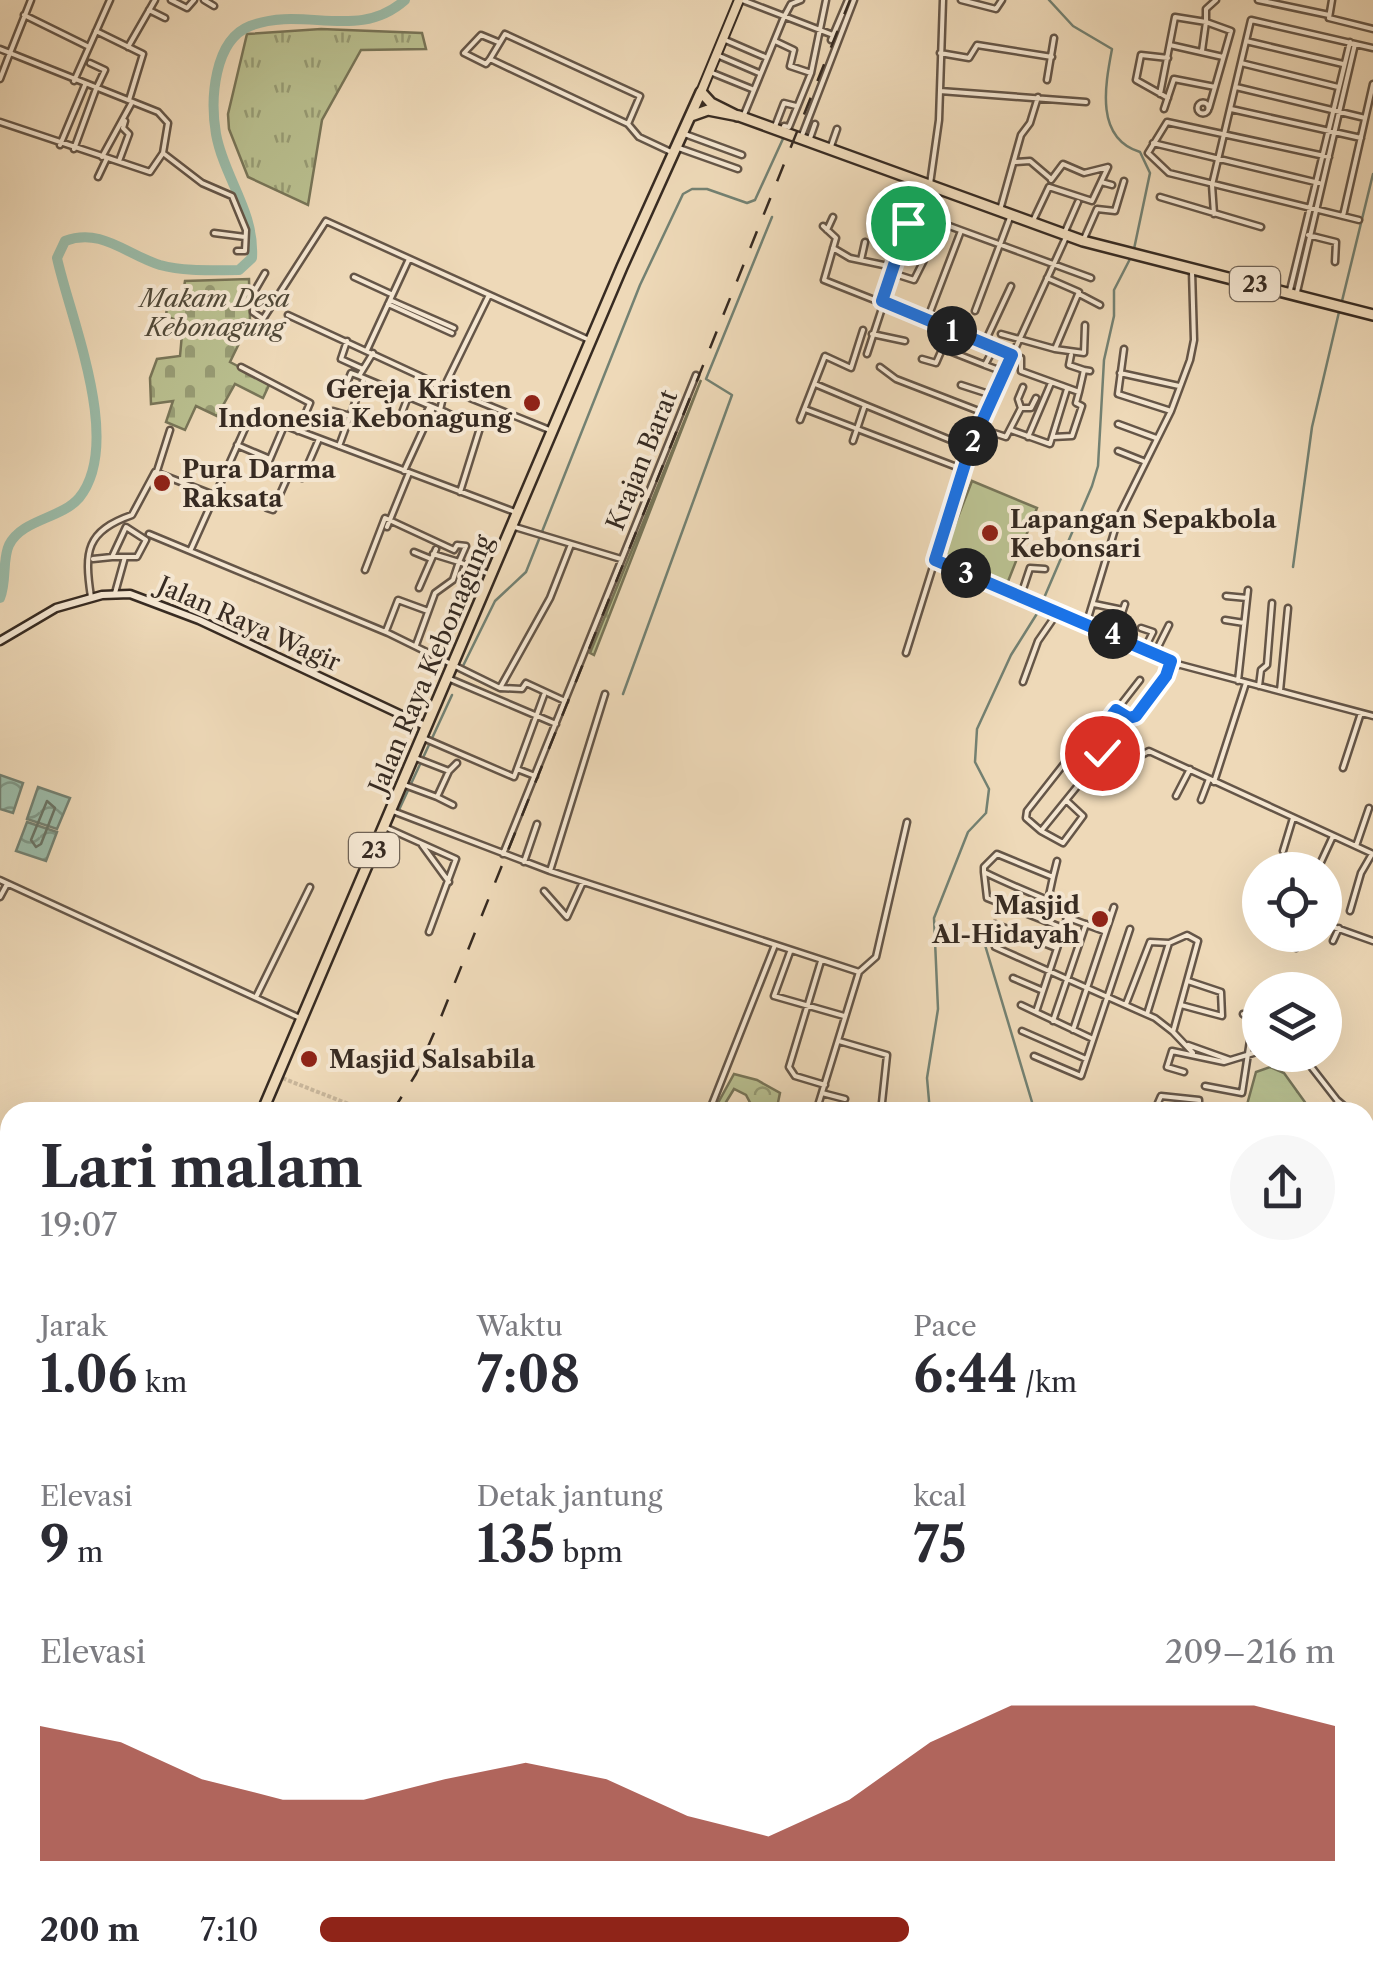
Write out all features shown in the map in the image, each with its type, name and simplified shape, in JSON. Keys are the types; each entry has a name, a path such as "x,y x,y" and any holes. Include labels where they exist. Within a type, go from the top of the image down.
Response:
{"highway":[{"name":"23","path":"590,341 701,92 711,104 740,117 1083,241 1373,314"},
{"name":"23","path":"691,116 708,110 740,117"},
{"name":"Jalan Raya Kebonagung","path":"266,1102 390,810 428,740 425,726 460,665 490,575 590,341"}],"main road":[{"path":"701,92 741,0"},
{"name":"Jalan Raya Wagir","path":"0,641 47,612 90,597 116,593 137,596 199,620 425,726"}],"street":[{"path":"0,79 30,0"},
{"path":"74,81 110,0"},
{"path":"128,47 154,0"},
{"path":"174,1 187,8 194,0"},
{"path":"204,0 214,6"},
{"path":"741,0 832,37 851,0"},
{"path":"740,117 784,17 790,6 800,0"},
{"path":"782,131 784,126 789,128 811,73 826,0"},
{"path":"805,140 851,0"},
{"path":"867,354 908,223 926,184 940,91 943,0"},
{"path":"961,0 996,10 1002,0"},
{"path":"1202,0 1206,9 1202,51"},
{"path":"1206,9 1216,0"},
{"path":"1258,0 1329,14"},
{"path":"1332,0 1330,19 1373,29"},
{"path":"149,10 165,18"},
{"path":"24,15 89,46"},
{"path":"1160,94 1175,17 1231,29 1209,108"},
{"path":"1214,214 1212,186 1254,19 1373,48"},
{"path":"96,32 143,54 123,128 129,134 119,162"},
{"path":"498,42 481,35 464,52 486,64 504,34 640,96 628,124"},
{"path":"1048,80 1054,38"},
{"path":"723,39 766,58"},
{"path":"774,41 794,50 790,66 811,73"},
{"path":"1246,41 1347,65"},
{"path":"1293,293 1353,43"},
{"path":"940,53 969,58 977,45 1052,57"},
{"path":"1170,46 1224,57"},
{"path":"0,49 168,119 163,154 151,172 74,150 0,122"},
{"path":"717,56 760,74"},
{"path":"1168,58 1140,56 1137,82 1168,98"},
{"path":"490,60 628,124 639,137 738,170"},
{"path":"74,150 107,68 90,63"},
{"path":"1241,63 1342,88"},
{"path":"710,72 754,89"},
{"path":"1164,77 1215,88"},
{"path":"1164,108 1174,79"},
{"path":"1344,216 1373,84"},
{"path":"60,145 85,85"},
{"path":"1236,87 1365,118"},
{"path":"940,91 1086,102"},
{"path":"1209,108 1199,112 1203,102 1212,96"},
{"path":"1000,210 1038,97"},
{"path":"782,131 784,102 798,106"},
{"path":"1203,102 1209,108"},
{"path":"1231,108 1361,138"},
{"path":"98,177 120,119 125,121"},
{"path":"1326,157 1166,122 1149,154 1169,173 1359,220"},
{"path":"805,140 814,124"},
{"path":"830,149 838,129"},
{"path":"682,133 742,155"},
{"path":"1154,143 1320,183"},
{"path":"163,154 232,196 246,237 246,251 237,251"},
{"path":"1015,162 1030,161 1051,180"},
{"path":"1032,223 1051,180 1063,164 1084,173 1107,166 1092,202 1079,201 1049,188"},
{"path":"1083,241 1097,209 1116,211 1124,181"},
{"path":"1101,182 1112,185"},
{"path":"214,188 226,186"},
{"path":"1160,198 1261,227"},
{"path":"906,653 970,448 1055,263 1079,201"},
{"path":"879,208 920,229"},
{"path":"912,212 1092,278"},
{"path":"975,312 1011,215"},
{"path":"832,217 825,228 836,238 824,280 1023,359 1022,371 1079,392"},
{"path":"265,274 252,303 253,312 263,319 326,221 590,341"},
{"path":"926,320 961,231"},
{"path":"214,232 246,237"},
{"path":"1308,235 1336,242 1335,262"},
{"path":"861,260 865,242"},
{"path":"832,248 914,280 924,259 900,248"},
{"path":"367,350 409,258"},
{"path":"1086,625 1113,533 1143,461 1171,410 1194,340 1192,269"},
{"path":"354,278 453,331"},
{"path":"1047,278 1100,305"},
{"path":"984,344 1011,286"},
{"path":"410,418 424,417 448,389 447,381 489,294"},
{"path":"1055,349 1079,294"},
{"path":"288,314 448,389 552,431"},
{"path":"1001,334 1071,354 1085,351 1086,325"},
{"path":"800,420 826,356 851,368 863,330"},
{"path":"922,358 936,364 950,330"},
{"path":"872,334 905,340"},
{"path":"347,341 341,358 363,369"},
{"path":"985,365 994,348"},
{"path":"1124,350 1120,396 1171,410"},
{"path":"952,352 1005,373"},
{"path":"339,446 363,369 373,353"},
{"path":"1052,437 1072,436 1082,406 1076,402 1087,370 1070,365 1071,354"},
{"path":"241,367 310,402 298,431"},
{"path":"880,367 894,378 987,414"},
{"path":"343,393 351,374 480,428 460,492"},
{"path":"1120,374 1180,386"},
{"name":"Krajan Barat","path":"504,854 696,375"},
{"path":"1028,437 1051,382"},
{"path":"815,384 970,448"},
{"path":"961,384 995,396"},
{"path":"980,428 1000,438 1011,430 1021,408 1018,399 1023,387"},
{"path":"1011,430 1048,444 1066,388"},
{"path":"398,423 408,397"},
{"path":"1021,408 1032,408 1036,398"},
{"path":"852,441 865,405"},
{"path":"388,527 406,472 434,408"},
{"path":"805,409 962,469"},
{"path":"333,411 350,416"},
{"path":"191,549 247,424 262,416 517,513"},
{"path":"236,420 247,424"},
{"path":"1118,424 1156,438"},
{"path":"264,473 284,426"},
{"path":"90,597 88,556 93,540 113,520 132,515 156,471 170,430"},
{"path":"270,518 270,509 288,475 302,478 319,438"},
{"path":"237,445 272,460"},
{"path":"1118,451 1143,461"},
{"path":"156,471 214,495"},
{"path":"365,570 384,519 454,550 466,546 454,578 435,593 416,646"},
{"path":"512,526 570,547 621,559"},
{"path":"93,559 115,557 137,558 146,540 126,527 115,557 120,567"},
{"path":"149,534 386,632 460,665 500,688 522,688 526,683 545,690 514,776 428,740"},
{"path":"500,688 550,598 570,547"},
{"path":"414,552 434,554 490,575"},
{"path":"419,588 434,554"},
{"path":"116,593 125,557"},
{"path":"935,560 1115,634 1174,663 1373,716"},
{"path":"1020,598 1030,568 1045,568"},
{"path":"1238,682 1248,590"},
{"path":"1226,596 1247,598"},
{"path":"386,632 398,600 428,611"},
{"path":"1260,686 1272,603"},
{"path":"1094,604 1123,610"},
{"path":"1115,634 1126,604"},
{"path":"1280,691 1288,608"},
{"path":"1023,682 1038,641 1058,612"},
{"path":"1225,620 1244,623"},
{"path":"1271,622 1287,624"},
{"path":"1154,653 1169,625"},
{"path":"1141,628 1153,632 1145,648"},
{"path":"1099,643 1103,630"},
{"path":"1116,710 1134,718 1174,663"},
{"path":"1091,743 1140,680"},
{"path":"453,681 556,724"},
{"path":"1201,800 1246,683"},
{"path":"550,871 605,694"},
{"path":"544,695 566,701"},
{"path":"1343,768 1361,713"},
{"path":"1042,831 1102,755 1091,743 1082,741 1025,814 1042,831 1063,844 1083,816 1066,801"},
{"path":"1138,757 1149,751 1373,854 1361,873 1350,911"},
{"path":"416,758 449,771"},
{"path":"436,798 456,763"},
{"path":"517,769 535,776"},
{"path":"1176,796 1190,769"},
{"path":"405,785 453,805"},
{"path":"1356,846 1369,808"},
{"path":"390,810 550,871 859,972"},
{"path":"1282,851 1293,818"},
{"path":"819,1102 859,972 876,957 907,822"},
{"path":"524,862 536,824"},
{"path":"384,827 456,858 429,932"},
{"path":"1326,852 1333,836"},
{"path":"419,842 449,882"},
{"path":"1053,877 997,854 984,872 987,898 1063,928"},
{"path":"1048,900 1057,861"},
{"path":"984,872 1069,909"},
{"path":"0,880 302,1019"},
{"path":"0,897 8,882"},
{"path":"544,891 567,917 583,882"},
{"path":"256,997 310,887"},
{"path":"1036,1012 1074,898"},
{"path":"1074,1030 1114,907"},
{"path":"1066,917 1106,932"},
{"path":"1056,948 995,924 992,928 995,946 1147,1014 1195,1050 1221,1062 1242,1058"},
{"path":"1053,1021 1086,924"},
{"path":"1034,1056 1079,1076 1130,929"},
{"path":"1342,929 1373,941"},
{"path":"1126,1004 1146,945 1154,940 1169,943 1187,934 1199,944 1173,1032"},
{"path":"1147,1014 1169,943"},
{"path":"714,1102 774,945"},
{"path":"774,996 790,952"},
{"path":"821,960 789,1069 795,1076 824,1085"},
{"path":"1013,978 1042,991"},
{"path":"1181,1005 1222,1016 1222,993 1188,981"},
{"path":"757,991 846,1017"},
{"path":"1021,1005 1093,1039"},
{"path":"1022,1030 1086,1059"},
{"path":"838,1041 887,1055 882,1102"},
{"path":"1184,1072 1167,1067 1171,1052 1195,1050"},
{"path":"1204,1086 1242,1094 1244,1072"},
{"path":"1315,1072 1339,1102"},
{"path":"822,1093 845,1099"},
{"path":"1158,1102 1161,1096 1199,1102"}],"green space":[{"path":"321,29 422,33 426,49 361,50 322,120 308,205 248,177 229,129 228,114 247,34"},
{"name":"Makam Desa Kebonagung","path":"249,279 250,321 230,362 270,383 263,398 235,384 217,416 196,406 185,430 166,422 173,401 151,404 150,378 157,359 180,356 183,323 166,316 168,297 182,300 185,281"},
{"path":"701,380 594,655 590,653"},
{"name":"Lapangan Sepakbola Kebonsari","path":"972,481 1037,508 1007,584 942,558"},
{"path":"1256,1072 1282,1072 1305,1102 1248,1102"},
{"path":"734,1074 757,1080 780,1093 778,1102 750,1102 746,1095 734,1089 726,1102 719,1102"}],"water":[{"path":"0,775 23,783 13,813 0,809"},
{"path":"38,787 70,798 57,829 27,819"},
{"path":"27,822 57,832 46,861 16,851"}],"waterway":[{"path":"0,598 7,551 15,536 71,505 92,474 96,446 90,380 57,258 65,241 90,237 170,267 239,270 252,258 252,241 220,150 214,120 217,72 229,44 250,26 290,19 368,19 405,0"},
{"path":"1049,0 1073,26 1112,49 1106,94 1110,123 1126,145 1140,152 1150,173 1134,249"},
{"path":"814,67 822,31"},
{"path":"463,666 495,601 526,572 640,285 683,194 692,189 707,189 747,203 755,200 808,84"},
{"path":"1342,301 1373,174"},
{"path":"623,694 732,395 706,379 772,217"},
{"path":"929,1102 927,1078 938,1009 934,918 968,832 986,813 989,789 975,762 977,729 1011,655 1038,612 1092,486 1098,466 1104,360 1114,316 1114,290 1131,257"},
{"path":"1293,567 1312,427 1339,312"},
{"path":"398,812 452,695"},
{"path":"982,935 1032,1102"}],"tunnel":[{"path":"277,1076 343,1102"}],"railway":[{"path":"398,1102 416,1074 441,1017 850,0"}],"place":[{"name":"Gereja Kristen Indonesia Kebonagung","path":"532,403"},
{"name":"Pura Darma Raksata","path":"162,483"},
{"name":"Lapangan Sepakbola Kebonsari","path":"990,533"},
{"name":"Masjid Al-Hidayah","path":"1100,919"},
{"name":"Masjid Salsabila","path":"309,1059"}],"route":[{"path":"908,223 882,301 1012,355 962,469 935,560 1171,661 1166,676 1136,716 1129,718 1116,710 1091,743 1102,753"}]}
